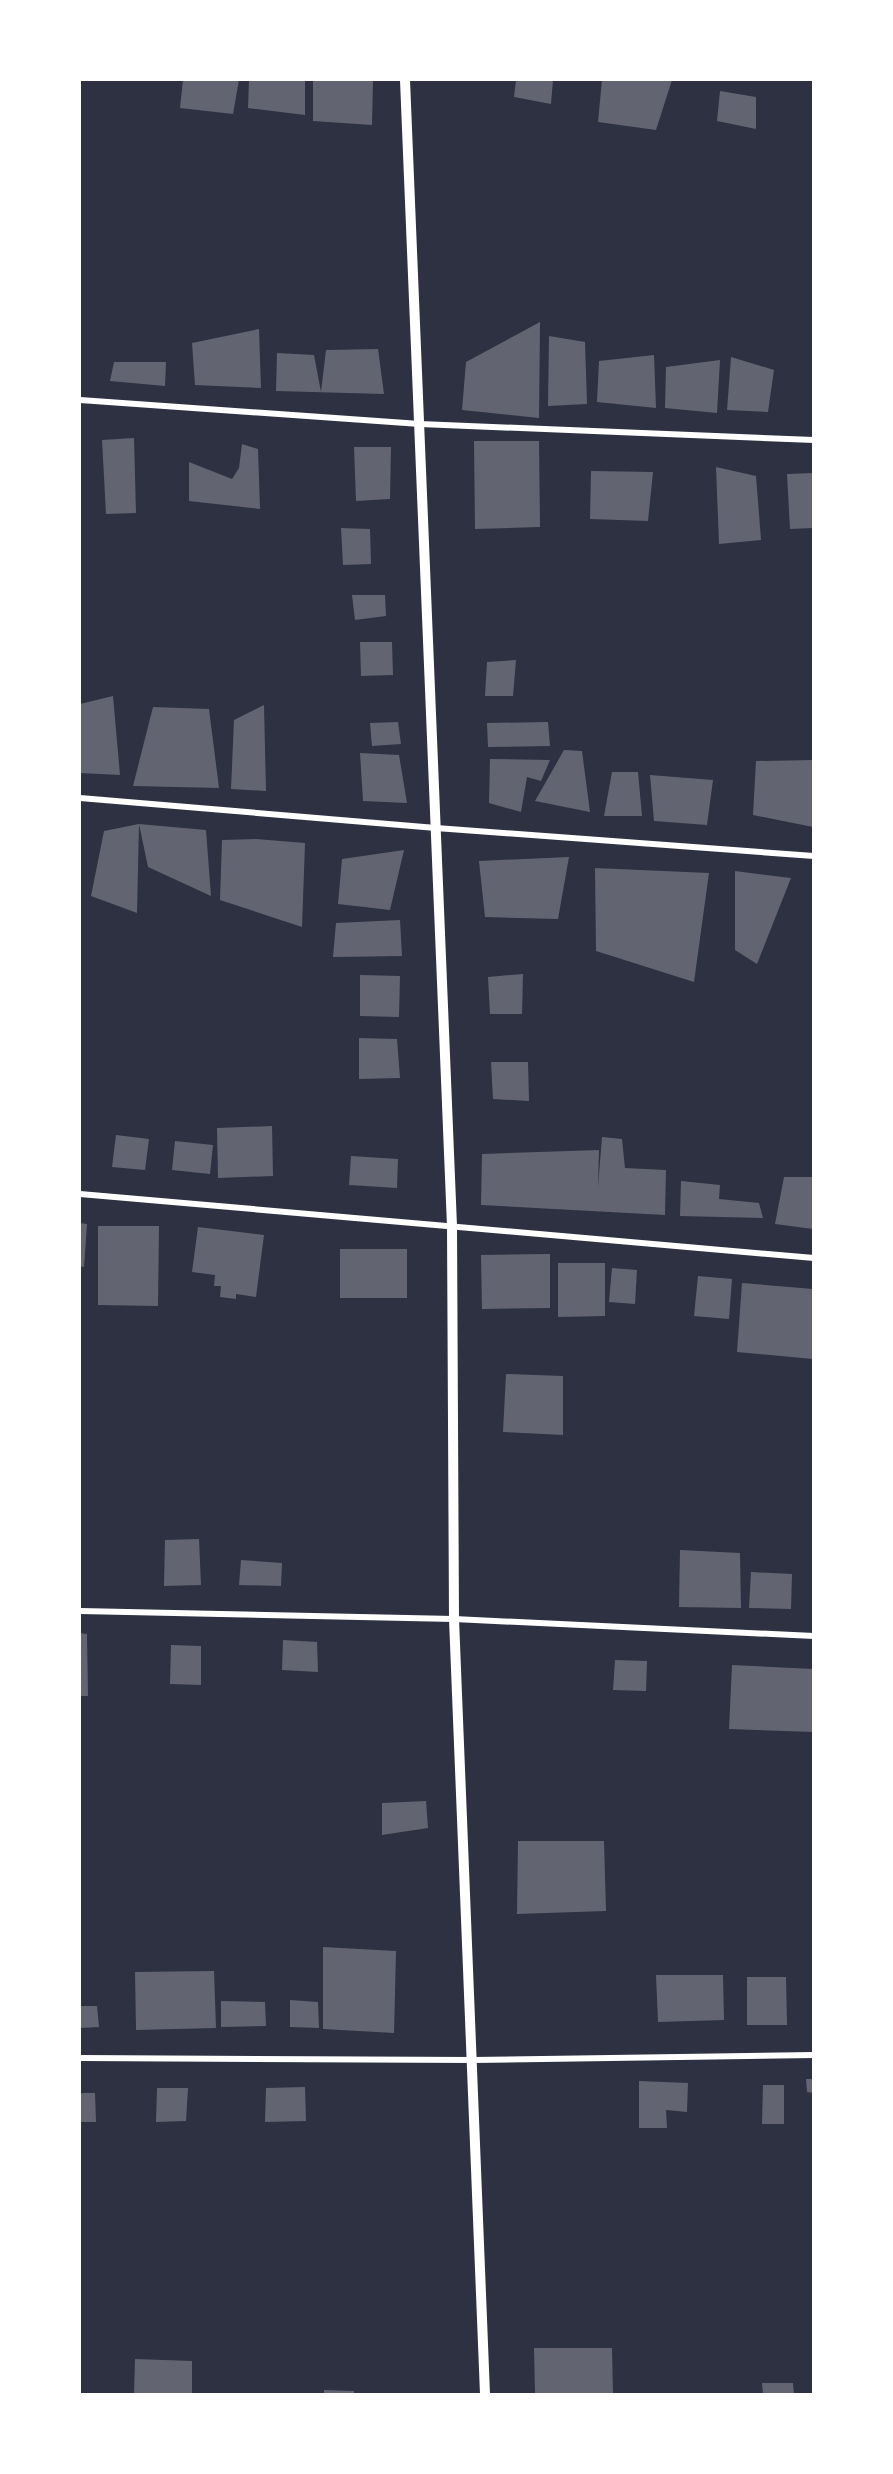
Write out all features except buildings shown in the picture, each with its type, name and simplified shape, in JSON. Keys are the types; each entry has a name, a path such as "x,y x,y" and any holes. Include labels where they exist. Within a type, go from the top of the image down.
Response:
{"street":[{"path":"405,80 452,1226 454,1619 485,2394"},
{"path":"80,400 420,424 813,440"},
{"path":"80,798 436,828 813,856"},
{"path":"80,1194 813,1258"},
{"path":"80,1611 454,1619 813,1636"},
{"path":"80,2058 473,2060 813,2055"}]}
